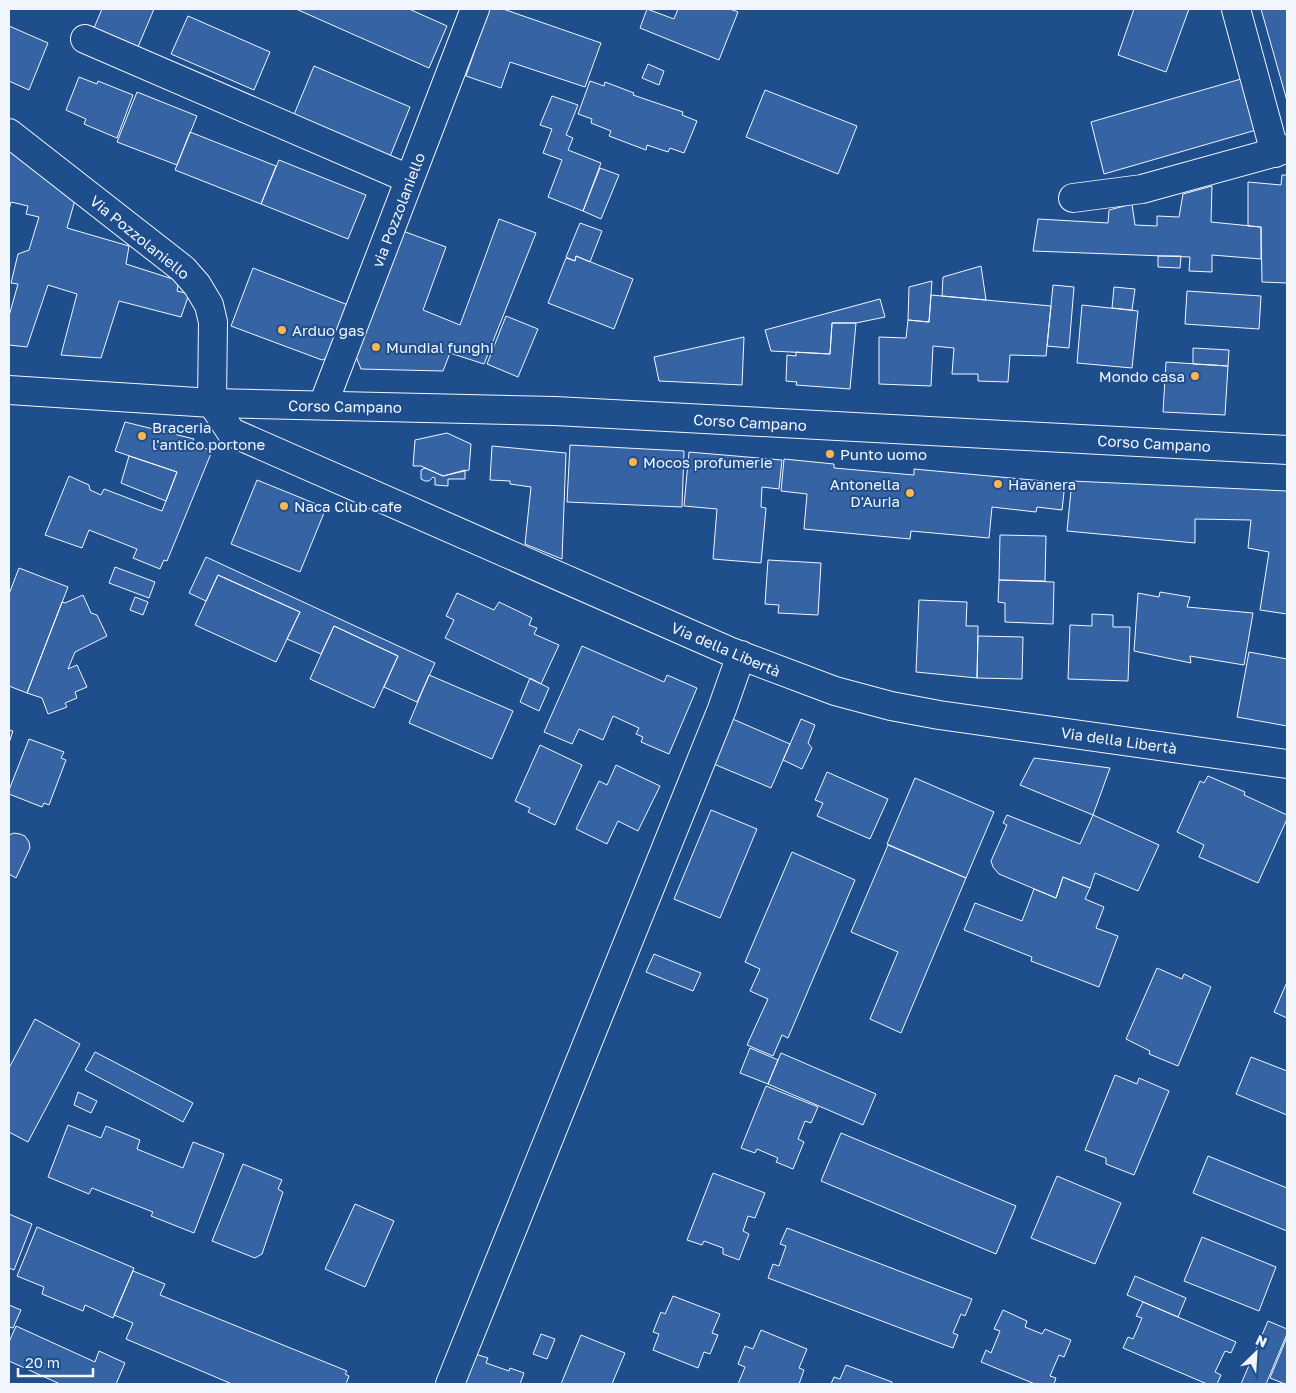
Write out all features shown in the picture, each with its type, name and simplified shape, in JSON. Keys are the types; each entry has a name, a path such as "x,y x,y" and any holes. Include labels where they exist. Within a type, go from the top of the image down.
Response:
{"street":[{"path":"1073,198 1142,189 1281,151 1236,9"},
{"name":"via Pozzolaniello","path":"324,405 409,179 468,11"},
{"name":"Via Pozzolaniello","path":"86,39 409,179"},
{"name":"Via Pozzolaniello","path":"9,133 183,269 197,285 209,305 213,322 212,403"},
{"name":"Corso Campano","path":"9,390 212,403 555,411 1287,450"},
{"name":"Via della Libertà","path":"212,403 231,432 741,656 835,691 891,706 939,715 1287,764"},
{"path":"450,1384 722,709 741,656"}],"building":[{"path":"102,9 154,9 135,54 91,35"},
{"path":"296,9 409,9 447,26 429,68"},
{"path":"489,9 503,9 601,43 585,87 510,62 501,88 466,76"},
{"path":"647,9 674,19 678,9 730,9 738,12 719,60 640,28"},
{"path":"1134,9 1189,9 1166,72 1118,55"},
{"path":"1261,9 1287,9 1287,101"},
{"path":"188,16 270,52 254,90 171,54"},
{"path":"9,26 48,43 29,90 9,81"},
{"path":"648,64 664,71 659,85 642,78"},
{"path":"314,66 410,107 389,159 293,117"},
{"path":"79,77 97,84 98,81 133,95 117,138 84,124 86,119 66,110"},
{"path":"1248,77 1263,128 1104,174 1091,122"},
{"path":"590,81 604,86 605,82 634,93 633,95 683,112 682,115 697,121 684,153 670,148 668,152 647,145 646,150 609,136 611,131 591,123 592,119 578,114"},
{"path":"765,90 857,126 838,174 746,137"},
{"path":"137,92 197,116 177,165 117,142"},
{"path":"552,96 578,105 566,135 573,138 568,150 601,163 583,211 548,197 562,160 543,153 552,129 540,125"},
{"path":"190,132 276,166 261,204 175,170"},
{"path":"9,145 75,200 67,228 129,246 126,264 179,281 177,291 189,294 181,317 119,301 101,358 61,355 77,294 48,285 27,347 9,345 9,316 18,284 11,283 18,254 29,250 39,217 26,214 28,206 11,202 9,210"},
{"path":"279,160 366,195 348,239 261,204"},
{"path":"600,168 619,175 601,219 583,211"},
{"path":"1282,175 1287,175 1287,283 1262,282 1261,227 1248,226 1248,182 1281,185"},
{"path":"1212,186 1211,222 1261,227 1261,259 1212,255 1212,272 1189,271 1190,257 1033,251 1038,219 1108,223 1109,210 1132,204 1135,225 1157,226 1157,216 1179,217 1183,194"},
{"path":"499,219 536,233 484,364 450,353 443,371 361,369 355,354 403,231 446,247 423,310 460,325"},
{"path":"580,223 602,231 590,262 576,256 575,261 566,257"},
{"path":"576,256 633,279 614,329 548,303 566,258 575,261"},
{"path":"1158,256 1181,256 1180,268 1158,267"},
{"path":"981,266 986,300 942,296 943,277"},
{"path":"253,268 348,305 327,358 322,360 231,326"},
{"path":"932,281 929,322 908,320 909,287"},
{"path":"1053,285 1074,287 1069,348 1047,346"},
{"path":"1114,287 1135,289 1132,310 1112,308"},
{"path":"1187,291 1261,296 1259,329 1185,324"},
{"path":"931,295 1051,306 1046,356 1010,355 1008,382 978,381 978,374 952,374 954,348 933,346 931,386 879,384 879,337 906,338 908,320 929,322"},
{"path":"880,299 885,317 856,323 832,323 830,354 771,351 765,330"},
{"path":"1082,305 1138,311 1132,368 1077,363"},
{"path":"506,316 538,329 518,377 487,364"},
{"path":"832,323 856,323 850,389 796,385 797,382 786,381 787,355 796,356 796,352 830,354"},
{"path":"744,337 742,385 659,381 654,357"},
{"path":"1193,348 1229,350 1228,366 1193,364"},
{"path":"1166,362 1228,366 1225,415 1163,412"},
{"path":"125,422 194,439 192,443 212,451 167,561 164,560 160,569 133,558 137,549 89,530 82,548 45,535 69,476 89,485 90,490 101,495 104,489 162,511 177,472 115,451"},
{"path":"447,433 471,444 469,470 443,476 421,466 413,466 415,440"},
{"path":"570,445 684,451 682,507 567,502"},
{"path":"492,446 566,453 562,559 525,544 531,487 510,484 510,481 490,480"},
{"path":"689,452 782,460 779,489 762,487 761,507 766,508 761,563 713,559 717,509 684,506"},
{"path":"129,456 177,472 166,501 121,483"},
{"path":"784,459 834,464 834,468 914,475 914,469 1065,483 1062,510 1037,507 1036,512 992,507 989,538 911,531 910,539 804,529 807,494 781,491"},
{"path":"425,468 443,476 465,470 465,479 448,479 448,486 435,485 435,478 433,477 429,481 421,479 421,470"},
{"path":"257,480 326,508 300,572 231,544"},
{"path":"1072,481 1287,491 1287,614 1260,610 1269,552 1248,548 1251,520 1195,519 1195,543 1067,531"},
{"path":"1000,535 1046,536 1045,581 999,580"},
{"path":"206,557 435,663 417,702 384,687 398,656 334,626 321,654 287,639 300,612 218,575 206,601 189,593"},
{"path":"768,560 821,563 818,615 778,613 779,605 765,604"},
{"path":"115,567 155,582 149,598 109,583"},
{"path":"19,568 68,587 27,693 9,686 9,594"},
{"path":"218,575 300,612 276,662 195,625"},
{"path":"999,580 1054,582 1053,624 1005,622 1005,603 998,602"},
{"path":"1160,592 1190,597 1187,607 1253,613 1244,665 1190,656 1191,663 1134,651 1138,593 1159,597"},
{"path":"457,593 494,610 499,602 532,618 529,625 537,628 534,634 559,645 541,684 445,638 454,620 446,616"},
{"path":"83,595 91,613 97,615 107,636 75,652 68,669 77,665 87,687 75,692 77,698 65,703 67,707 48,714 42,698 27,693 62,602 65,603"},
{"path":"135,597 148,602 143,615 130,610"},
{"path":"919,600 967,602 966,626 978,626 977,678 916,672"},
{"path":"1092,614 1113,615 1113,627 1130,627 1128,681 1068,679 1070,625 1092,626"},
{"path":"334,626 398,656 374,708 310,679"},
{"path":"978,636 1023,637 1022,679 977,678"},
{"path":"582,646 664,682 667,675 697,688 669,754 641,742 643,737 636,734 639,728 613,716 603,740 579,729 572,744 544,732"},
{"path":"1249,652 1287,659 1287,726 1237,717"},
{"path":"429,675 513,711 492,759 409,723"},
{"path":"530,678 549,688 539,711 520,702"},
{"path":"728,717 790,744 771,788 709,762"},
{"path":"801,719 815,725 808,743 812,748 802,769 783,760"},
{"path":"9,730 13,731 9,743"},
{"path":"29,739 64,752 61,758 66,760 49,805 44,803 42,807 9,794"},
{"path":"540,745 582,765 555,825 528,812 530,808 515,801"},
{"path":"1034,758 1110,768 1093,815 1020,785"},
{"path":"616,765 660,786 638,831 618,821 607,844 576,829 599,781 607,785"},
{"path":"827,772 888,799 870,839 817,816 823,803 815,800"},
{"path":"1208,776 1245,792 1244,795 1287,815 1287,819 1258,883 1199,857 1204,845 1177,832 1200,781 1204,783"},
{"path":"915,778 994,812 966,878 887,844"},
{"path":"711,810 757,829 720,918 674,899"},
{"path":"1007,815 1080,844 1093,815 1159,845 1138,891 1095,873 1090,888 1063,877 1056,898 999,874 993,867 991,861 1007,825 1003,823"},
{"path":"14,833 25,836 30,848 16,878 9,874 9,835"},
{"path":"888,845 966,878 901,1033 870,1019 898,952 851,932"},
{"path":"792,852 855,880 788,1038 782,1035 773,1056 747,1045 768,999 750,991 760,969 745,962"},
{"path":"1063,877 1090,888 1085,899 1104,907 1096,928 1118,936 1099,987 1031,961 1032,957 964,930 975,903 1022,921 1034,889 1056,898"},
{"path":"654,954 701,973 693,991 646,972"},
{"path":"1157,968 1182,979 1184,974 1211,987 1178,1066 1149,1054 1150,1051 1126,1039"},
{"path":"1287,982 1287,1018 1274,1012"},
{"path":"35,1019 80,1044 28,1142 9,1132 9,1068"},
{"path":"750,1048 778,1060 768,1084 740,1073"},
{"path":"95,1052 193,1103 183,1122 85,1070"},
{"path":"781,1053 876,1094 863,1125 768,1084"},
{"path":"1251,1057 1287,1071 1287,1115 1236,1094"},
{"path":"1115,1075 1137,1084 1139,1078 1169,1091 1134,1175 1106,1164 1106,1158 1085,1150"},
{"path":"766,1086 818,1107 811,1123 805,1121 798,1139 804,1142 793,1169 776,1162 778,1158 757,1149 755,1153 741,1148"},
{"path":"78,1092 97,1101 91,1113 74,1105"},
{"path":"68,1125 101,1138 106,1126 140,1140 137,1149 183,1168 193,1142 224,1154 194,1233 151,1216 153,1212 92,1188 89,1194 48,1177"},
{"path":"841,1133 1016,1206 996,1254 821,1181"},
{"path":"1208,1156 1287,1188 1287,1231 1193,1193"},
{"path":"243,1164 282,1180 278,1189 283,1192 262,1254 255,1258 212,1241"},
{"path":"713,1173 765,1193 755,1218 748,1216 743,1231 749,1234 739,1260 723,1254 723,1248 704,1241 702,1245 687,1240"},
{"path":"1057,1176 1121,1203 1095,1264 1031,1238"},
{"path":"355,1204 394,1221 365,1287 325,1269"},
{"path":"9,1214 32,1224 14,1270 9,1268"},
{"path":"37,1227 134,1268 113,1318 85,1305 83,1311 42,1294 44,1287 17,1276"},
{"path":"787,1228 972,1299 965,1316 961,1314 953,1333 958,1335 953,1348 768,1278 773,1264 779,1266 786,1246 780,1244"},
{"path":"1202,1237 1276,1267 1259,1311 1184,1281"},
{"path":"133,1271 165,1284 160,1295 347,1371 345,1374 349,1376 346,1384 232,1384 126,1339 133,1323 114,1315"},
{"path":"1135,1276 1186,1298 1178,1317 1127,1295"},
{"path":"673,1296 720,1314 712,1333 718,1335 710,1354 704,1352 698,1368 653,1350 659,1334 653,1332 661,1312 665,1314"},
{"path":"1143,1302 1236,1342 1231,1353 1225,1351 1215,1372 1221,1375 1217,1384 1207,1384 1123,1348 1128,1337 1133,1339 1142,1318 1136,1316"},
{"path":"9,1305 21,1310 13,1328 9,1327"},
{"path":"1003,1310 1027,1321 1025,1327 1042,1334 1045,1329 1071,1340 1064,1357 1059,1355 1050,1376 1056,1378 1054,1384 1035,1384 981,1362 986,1350 991,1353 1000,1331 994,1329"},
{"path":"1268,1321 1287,1329 1287,1334 1266,1384 1241,1384"},
{"path":"16,1326 95,1362 99,1351 125,1363 116,1384 60,1384 9,1361 9,1342"},
{"path":"761,1330 807,1349 799,1368 804,1370 799,1384 738,1384 745,1367 738,1364 745,1346 753,1349"},
{"path":"541,1334 555,1339 547,1359 533,1354"},
{"path":"581,1335 625,1353 612,1384 561,1384"},
{"path":"1287,1337 1287,1384 1285,1384 1270,1378"},
{"path":"475,1354 488,1358 486,1363 509,1371 510,1368 524,1373 520,1384 462,1384"},
{"path":"846,1365 892,1382 892,1384 831,1384 834,1377 840,1379"}],"place":[{"name":"Arduo gas","path":"282,330"},
{"name":"Mundial funghi","path":"376,347"},
{"name":"Mondo casa","path":"1195,376"},
{"name":"Braceria l'antico portone","path":"142,436"},
{"name":"Punto uomo","path":"830,454"},
{"name":"Mocos profumerie","path":"633,462"},
{"name":"Havanera","path":"998,484"},
{"name":"Antonella D'Auria","path":"910,493"},
{"name":"Naca Club cafe","path":"284,506"}]}
